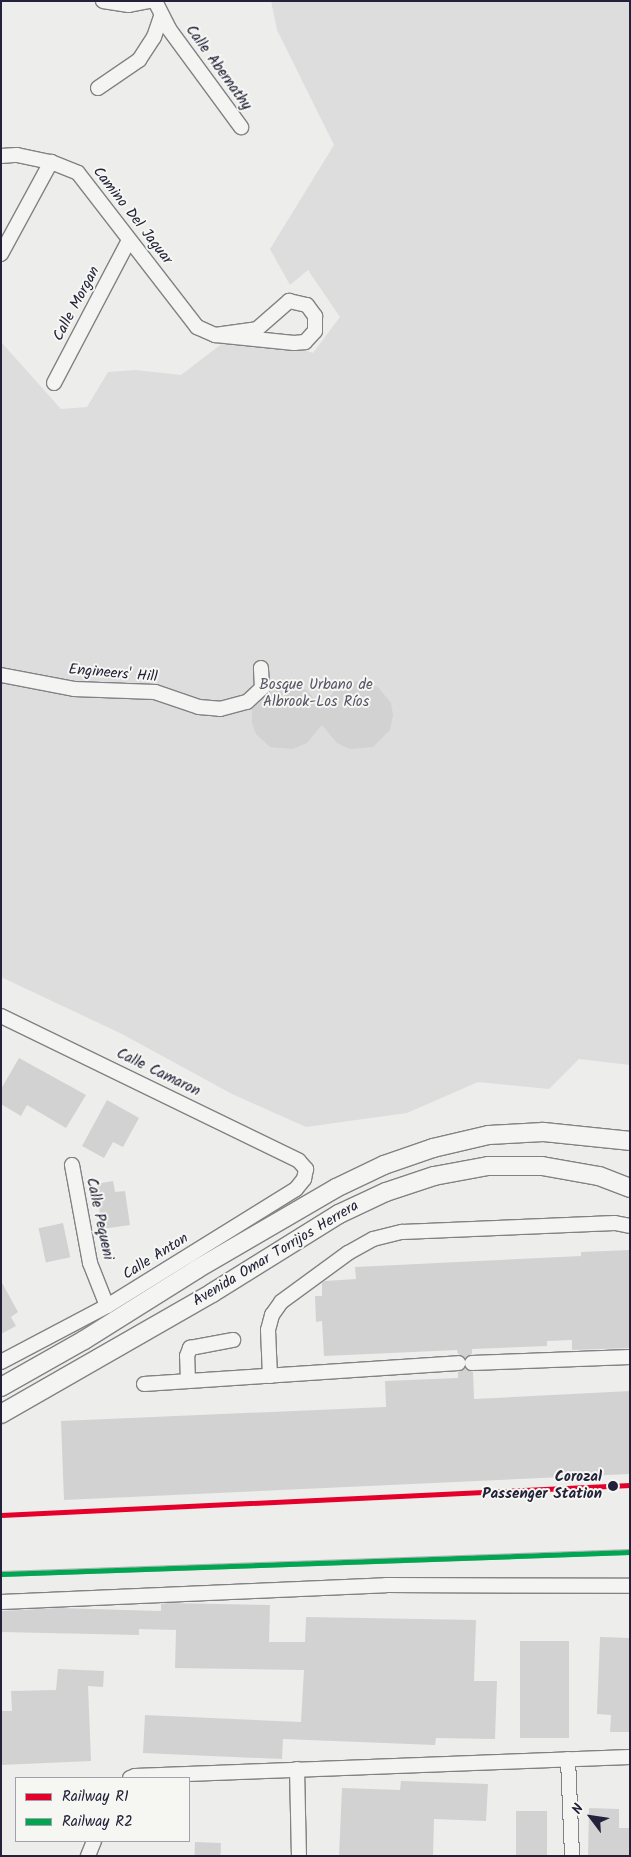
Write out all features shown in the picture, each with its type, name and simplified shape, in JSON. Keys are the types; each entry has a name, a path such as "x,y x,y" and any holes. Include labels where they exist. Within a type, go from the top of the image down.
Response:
{"main road":[{"name":"Avenida Omar Torrijos Herrera","path":"1,1387 271,1226 384,1165 433,1148 489,1135 543,1132 630,1141"},
{"name":"Avenida Omar Torrijos Herrera","path":"1,1414 212,1293 338,1214 386,1192 434,1176 488,1166 542,1166 599,1176 630,1188"}],"street":[{"path":"103,1 130,5 150,1"},
{"name":"Calle Abernathy","path":"155,1 161,17 241,128"},
{"path":"98,88 139,60 154,38 161,17"},
{"name":"Camino Del Jaguar","path":"1,156 17,155 51,162 78,173 197,327 215,335 301,343 315,331 315,316 307,305 289,301 257,329 215,335"},
{"path":"1,254 51,162"},
{"name":"Calle Morgan","path":"54,383 129,240"},
{"name":"Engineers' Hill","path":"1,675 74,689 155,692 199,707 220,709 247,702 262,688 261,668"},
{"name":"Calle Camaron","path":"1,1016 299,1161"},
{"name":"Calle Anton","path":"1,1362 107,1306 296,1189 304,1179 306,1169 299,1161"},
{"name":"Calle Pequeni","path":"72,1165 90,1263 107,1306"},
{"path":"270,1376 268,1330 272,1315 281,1302 348,1253 372,1239 402,1232 615,1223 630,1226"},
{"path":"188,1381 187,1356 190,1348 233,1340"},
{"path":"472,1363 630,1357"},
{"path":"144,1384 458,1363"},
{"path":"1,1602 386,1585 630,1586"},
{"path":"149,1777 297,1769 630,1757"},
{"path":"568,1759 572,1856"},
{"path":"297,1769 299,1856"},
{"path":"88,1856 94,1842"}],"shaded area":[{"name":"Bosque Urbano de Albrook-Los Ríos","path":"271,1 630,1 630,1065 579,1059 549,1089 478,1082 407,1113 306,1127 232,1094 122,1034 1,977 1,342 61,409 87,407 108,372 135,370 181,375 232,336 278,341 313,353 340,317 308,270 290,285 270,249 334,145 277,30"}],"building":[{"path":"355,681 378,687 391,703 393,715 390,730 373,747 350,749 337,743 322,725 307,743 293,749 270,747 256,734 252,723 252,709 268,694 272,685 284,682 299,685 309,692 321,709 335,690"},
{"path":"19,1058 86,1095 66,1128 27,1105 21,1116 1,1104 1,1089"},
{"path":"107,1100 139,1118 123,1147 113,1142 104,1158 82,1146"},
{"path":"113,1181 115,1192 125,1191 130,1225 102,1229 96,1184"},
{"path":"63,1223 70,1257 46,1262 39,1228"},
{"path":"630,1250 630,1348 572,1350 572,1340 547,1341 547,1346 472,1349 472,1354 465,1358 458,1354 457,1350 324,1356 322,1321 316,1322 315,1296 322,1296 322,1283 325,1281 356,1279 355,1267 581,1256 581,1252"},
{"path":"1,1281 18,1312 11,1317 16,1326 1,1334"},
{"name":"Corozal Passenger Station","path":"465,1368 473,1372 474,1399 630,1391 630,1474 64,1500 61,1421 386,1407 385,1381 458,1378 458,1372"},
{"path":"161,1604 270,1605 269,1642 305,1642 306,1617 476,1620 474,1681 497,1681 495,1739 436,1738 435,1745 283,1739 282,1759 143,1753 145,1715 301,1722 304,1670 175,1668 176,1630 139,1629 139,1635 1,1632 1,1611 58,1608 161,1611"},
{"path":"600,1637 630,1638 630,1732 610,1732 611,1715 597,1714"},
{"path":"520,1641 569,1641 569,1738 520,1738"},
{"path":"58,1669 104,1671 103,1687 88,1686 91,1761 1,1765 1,1711 12,1711 11,1691 56,1690"},
{"path":"401,1781 488,1784 486,1821 434,1819 433,1856 339,1856 342,1788 400,1790"},
{"path":"589,1808 619,1809 619,1828 630,1828 630,1856 588,1856"},
{"path":"516,1811 547,1811 547,1856 516,1856"},
{"path":"195,1842 221,1843 221,1856 195,1856"}],"railway":[{"path":"1,1574 630,1552"}],"rail line":[{"name":"R1","path":"1,1515 630,1485"},
{"name":"R2","path":"1,1574 630,1552"}],"place":[{"name":"Corozal Passenger Station","path":"613,1486"}]}
